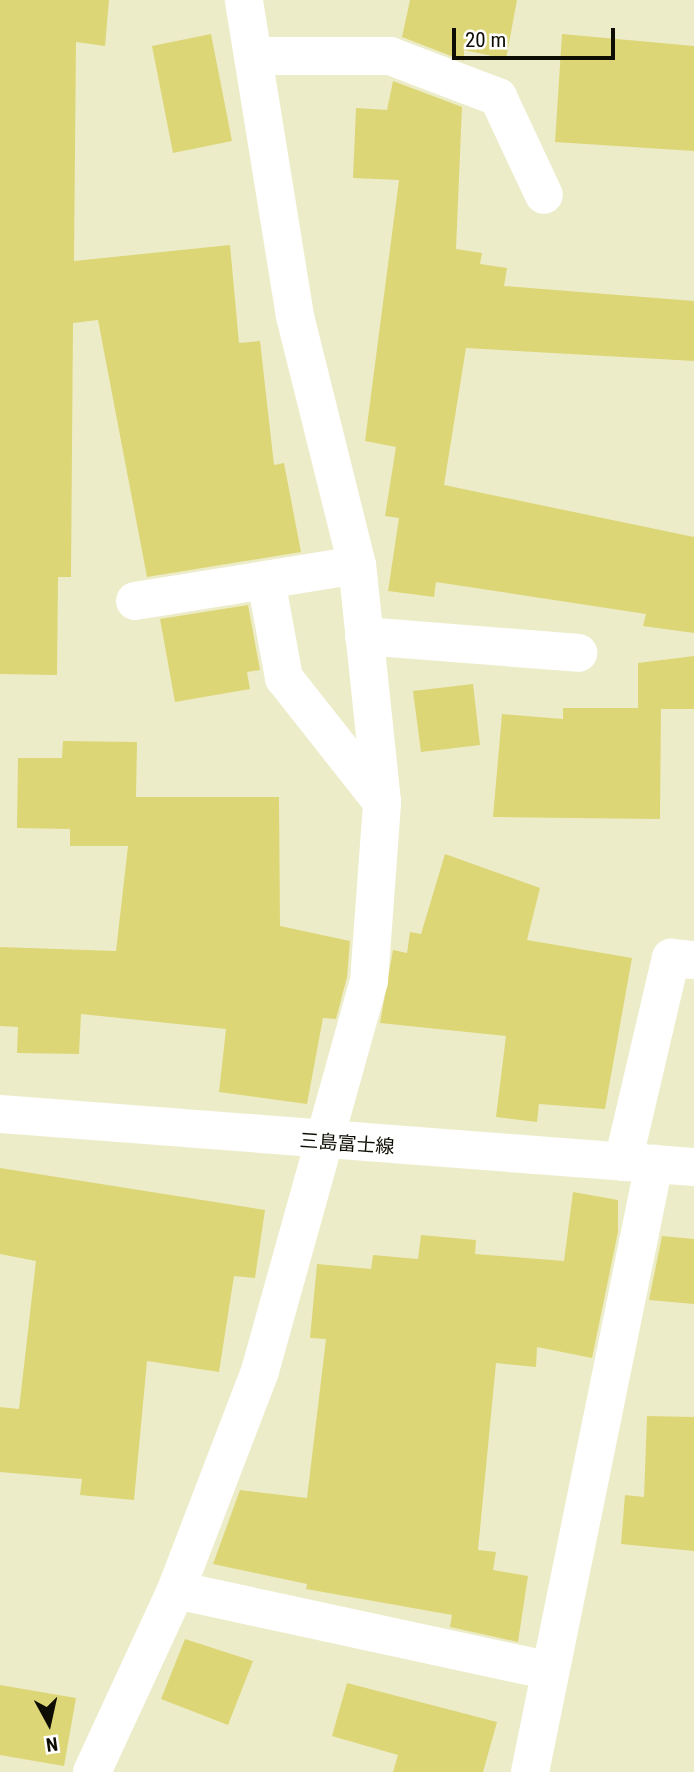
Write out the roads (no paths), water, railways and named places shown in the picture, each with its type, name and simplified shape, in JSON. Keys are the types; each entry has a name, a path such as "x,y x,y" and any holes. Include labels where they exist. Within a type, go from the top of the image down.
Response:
{"street":[{"path":"92,1772 176,1590 260,1371 320,1143 369,981 382,802 357,565 295,316 244,0"},
{"path":"253,56 390,56 498,97 544,195"},
{"path":"135,601 357,565"},
{"path":"266,580 284,678 382,802"},
{"path":"364,636 578,653"},
{"path":"530,1772 639,1163 671,958 694,960"},
{"name":"三島富士線","path":"0,1114 320,1143 694,1167"},
{"path":"176,1590 550,1671"}]}
